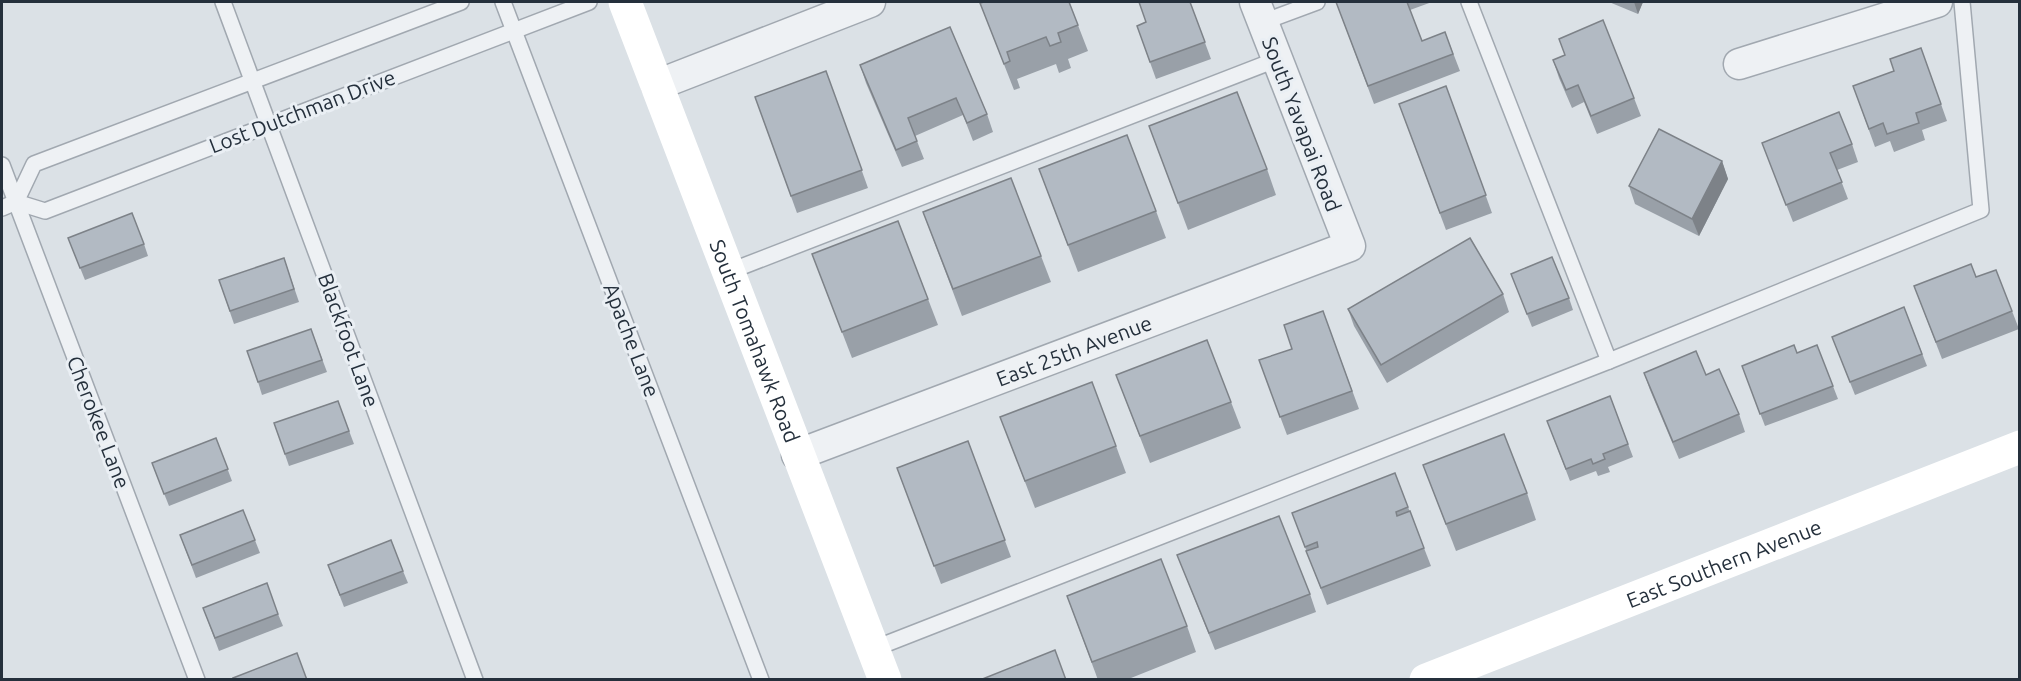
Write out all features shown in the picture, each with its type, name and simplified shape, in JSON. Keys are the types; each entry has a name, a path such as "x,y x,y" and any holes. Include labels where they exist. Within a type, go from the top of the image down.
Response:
{"main road":[{"name":"South Tomahawk Road","path":"625,2 885,680"},
{"name":"East Southern Avenue","path":"1426,680 2019,447"}],"street":[{"path":"657,85 870,2"},
{"path":"1739,64 1937,2"},
{"name":"South Yavapai Road","path":"1259,12 1350,246"},
{"name":"East 25th Avenue","path":"797,454 1350,246"}],"lane":[{"name":"Blackfoot Lane","path":"223,2 475,680"},
{"path":"9,205 34,164 461,2"},
{"name":"Apache Lane","path":"502,2 761,680"},
{"name":"Lost Dutchman Drive","path":"9,205 45,212 589,2"},
{"path":"1259,12 1317,2"},
{"path":"1469,2 1609,361"},
{"path":"873,649 1609,361 1982,210 1962,2"},
{"path":"728,272 1278,59"},
{"name":"Cherokee Lane","path":"2,165 9,205 197,680"}],"building":[{"path":"1069,2 1078,25 1058,33 1061,42 1050,46 1046,37 1007,52 1010,61 1004,64 980,3"},
{"path":"1139,2 1190,2 1205,42 1150,62 1137,26 1146,22"},
{"path":"1336,2 1407,2 1422,41 1445,32 1453,54 1368,86"},
{"path":"1603,20 1634,98 1591,116 1578,85 1566,90 1553,60 1565,55 1559,39"},
{"path":"950,27 987,114 967,123 956,98 908,118 917,141 896,150 860,65"},
{"path":"1921,48 1941,104 1916,113 1919,123 1887,134 1883,123 1869,129 1853,86 1894,71 1890,59"},
{"path":"826,71 862,170 791,196 755,97"},
{"path":"1446,86 1486,195 1440,213 1399,104"},
{"path":"1237,92 1267,169 1178,203 1149,126"},
{"path":"1839,112 1852,144 1830,153 1842,182 1786,205 1762,143"},
{"path":"1659,129 1722,161 1692,219 1629,186"},
{"path":"1127,135 1156,211 1068,245 1039,169"},
{"path":"1011,178 1041,256 953,289 923,212"},
{"path":"132,213 144,244 80,268 68,238"},
{"path":"898,221 928,299 842,332 812,254"},
{"path":"1470,238 1503,294 1381,365 1348,309"},
{"path":"1552,257 1569,298 1527,314 1511,274"},
{"path":"284,258 294,289 230,311 219,280"},
{"path":"1971,264 1976,277 1996,270 2012,311 1936,342 1914,286"},
{"path":"1904,307 1922,354 1850,382 1832,337"},
{"path":"1323,311 1352,391 1280,417 1259,360 1292,349 1284,325"},
{"path":"311,329 322,360 258,382 247,351"},
{"path":"1207,340 1231,402 1140,436 1116,375"},
{"path":"1794,345 1797,353 1817,345 1833,386 1760,414 1742,366"},
{"path":"1696,351 1706,375 1719,369 1739,414 1673,442 1644,373"},
{"path":"1092,382 1116,446 1025,481 1000,417"},
{"path":"1610,396 1628,444 1603,454 1605,459 1593,464 1591,459 1566,469 1547,421"},
{"path":"338,401 349,431 285,454 274,423"},
{"path":"1504,434 1527,493 1446,524 1423,465"},
{"path":"216,438 228,469 164,494 152,463"},
{"path":"968,441 1005,540 934,566 897,468"},
{"path":"1395,473 1408,507 1396,512 1397,516 1410,511 1424,548 1321,588 1306,551 1318,547 1317,542 1305,547 1292,513"},
{"path":"243,510 255,540 192,565 180,535"},
{"path":"1279,516 1310,594 1209,633 1177,555"},
{"path":"391,540 403,571 340,595 328,565"},
{"path":"1161,559 1187,626 1092,662 1067,596"},
{"path":"267,583 278,614 215,638 203,608"},
{"path":"1055,650 1066,680 980,680"},
{"path":"297,653 307,680 234,680 233,678"}]}
